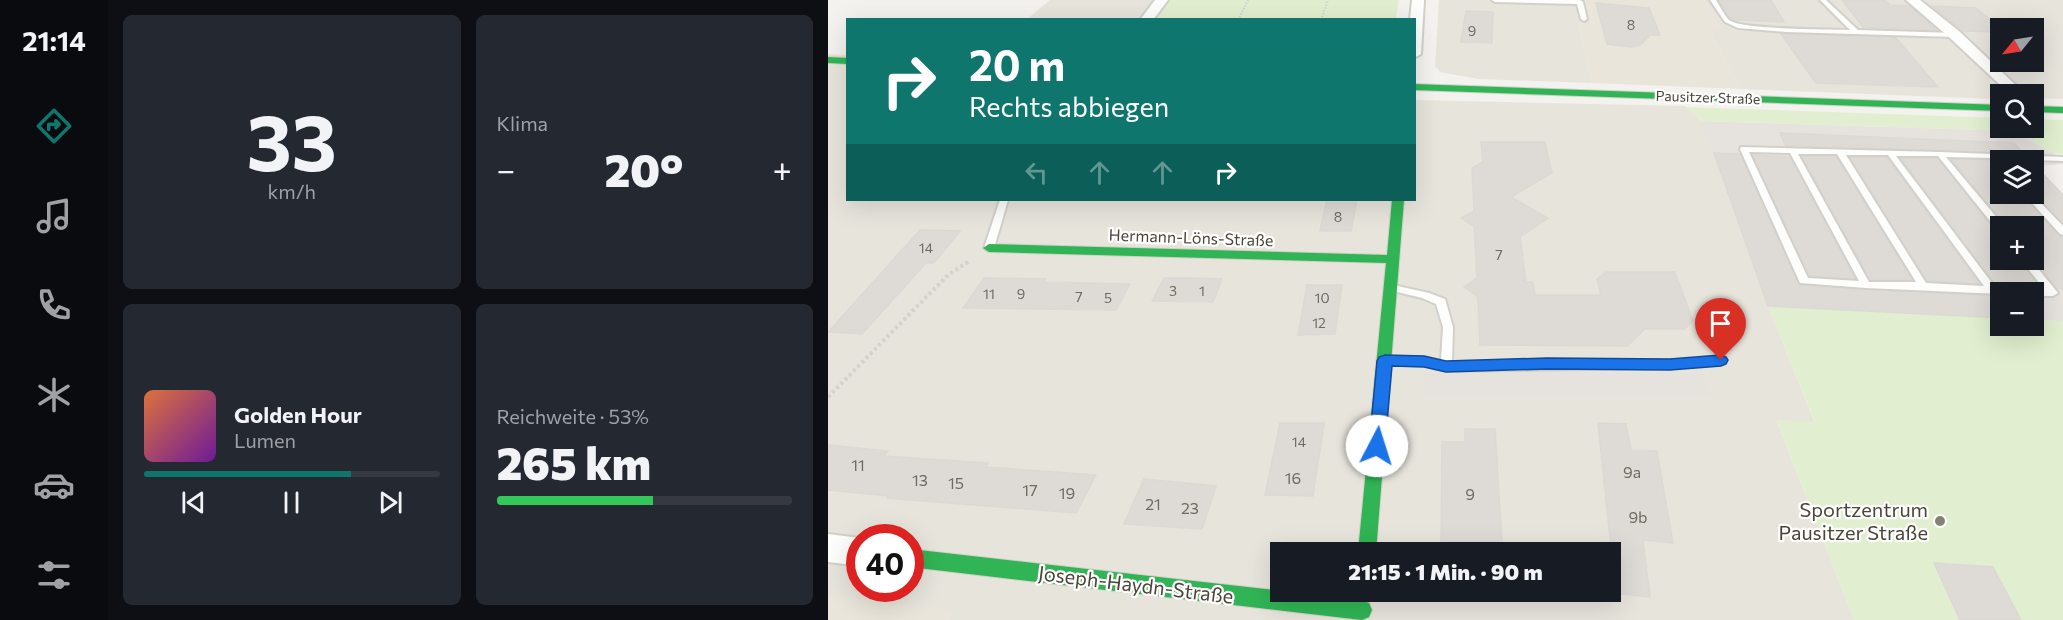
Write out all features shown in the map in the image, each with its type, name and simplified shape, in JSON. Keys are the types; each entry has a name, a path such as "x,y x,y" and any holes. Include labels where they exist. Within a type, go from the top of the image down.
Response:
{"street":[{"path":"1148,18 1162,0"},
{"path":"1416,27 1418,0"},
{"path":"1912,0 1955,35 2007,84"},
{"name":"Pausitzer Straße","path":"1416,87 1990,108"},
{"path":"2044,109 2063,110"},
{"path":"1368,542 1398,201"},
{"name":"Hermann-Löns-Straße","path":"989,248 1393,259"},
{"path":"828,549 846,551"},
{"name":"Joseph-Haydn-Straße","path":"924,560 1362,610"}],"lane":[{"path":"1495,0 1580,2 1584,19"},
{"path":"1713,0 1727,21 1738,26 1955,35"},
{"path":"1823,0 1856,32"},
{"path":"1990,159 1940,154 1744,149 1804,281 1990,290"},
{"path":"1793,151 1866,285"},
{"path":"1840,152 1923,286"},
{"path":"1890,153 1990,287"},
{"path":"1940,154 1990,216"},
{"path":"2044,159 2063,159"},
{"path":"989,248 1004,201"},
{"path":"2037,204 2063,232"},
{"path":"2034,270 2053,293 2044,293"},
{"path":"1390,287 1425,295 1440,302 1448,327 1446,367"},
{"path":"1385,361 1424,361 1446,367 1670,364 1721,360"}],"path":[{"path":"1239,18 1248,0"},
{"path":"1322,18 1328,0"},
{"path":"828,396 948,275 989,248"}],"shaded area":[{"path":"1050,0 1170,0 1157,18 1028,18"},
{"path":"1439,0 1585,0 1591,23 1578,23 1592,83 1478,79 1440,72 1435,66"},
{"path":"1585,0 1704,0 1722,30 1709,30 1741,89 1592,83 1578,23 1591,23"},
{"path":"1704,0 2063,0 2063,99 2044,98 2044,84 1990,84 1990,99 1741,89 1709,30 1721,30"},
{"path":"828,54 846,55 846,201 1416,201 1416,100 1685,106 1703,123 1768,306 1815,423 1777,421 1854,620 828,620"},
{"path":"1701,121 1990,130 1990,138 2026,138 2053,153 2063,161 2063,164 2044,165 2044,150 1990,150 1990,204 2044,204 2044,175 2063,195 2063,321 2044,320 2044,282 1990,282 1990,317 1768,306"},
{"path":"1424,373 1702,373 1713,398 1423,398"},
{"path":"828,595 846,597 846,602 884,602 955,611 950,620 828,620"}],"green space":[{"path":"1170,0 1399,0 1396,18 1157,18"},
{"path":"1686,107 1990,118 1990,130 1701,121"},
{"path":"2044,119 2063,120 2063,154 2053,153 2026,138 2044,138"},
{"name":"Sportzentrum Pausitzer Straße","path":"1768,306 1990,317 1990,336 2044,336 2044,320 2063,321 2063,620 1854,620 1777,420 1815,422"}],"building":[{"path":"1719,0 1771,0 1784,22 1735,20 1729,17"},
{"path":"1842,0 1885,0 1890,5 1909,6 1937,30 1863,27"},
{"path":"1596,3 1649,8 1660,35 1650,35 1640,45 1632,47 1607,44"},
{"path":"1932,6 1976,8 1990,20 1990,32 1962,31"},
{"path":"1466,11 1493,12 1492,43 1461,42"},
{"path":"1781,34 1895,37 1938,87 1816,83"},
{"path":"1780,133 2014,143 2020,150 1990,150 1990,152 1786,146"},
{"path":"1481,142 1545,142 1552,173 1511,197 1548,218 1520,237 1526,282 1533,282 1535,295 1601,295 1597,279 1606,272 1675,272 1693,321 1684,329 1645,329 1627,346 1480,345 1478,297 1464,287 1477,278 1474,226 1461,218 1474,211 1472,168 1483,162"},
{"path":"1714,153 1740,154 1800,285 1990,295 1990,317 1768,306"},
{"path":"1753,155 1789,157 1855,279 1809,276"},
{"path":"1802,156 1836,156 1912,280 1870,280"},
{"path":"1850,157 1887,157 1979,284 1927,281"},
{"path":"1901,158 1937,158 1990,224 1990,270 2026,270 2035,282 1994,282"},
{"path":"1951,159 1990,160 1990,204 2031,204 2041,216 1998,216"},
{"path":"2044,175 2063,195 2063,223 2044,203"},
{"path":"1327,201 1357,201 1351,231 1320,231"},
{"path":"2044,220 2058,236 2063,237 2063,289 2057,288 2042,270"},
{"path":"920,230 960,231 934,263 926,263 862,334 828,332"},
{"path":"984,278 1130,284 1116,310 963,308"},
{"path":"1164,278 1222,279 1213,302 1152,301"},
{"path":"1307,285 1342,285 1335,334 1298,335"},
{"path":"1280,423 1324,423 1313,496 1265,495"},
{"path":"1598,423 1626,424 1631,450 1657,451 1673,543 1643,540 1650,597 1621,594 1621,542 1610,542"},
{"path":"1465,429 1495,429 1502,542 1441,542 1442,442 1465,442"},
{"path":"828,445 888,451 884,456 988,463 986,467 1096,475 1076,513 887,498 888,496 828,490"},
{"path":"1144,479 1216,486 1202,529 1124,524"},
{"path":"1934,563 1993,567 2021,620 1960,620"}],"traffic: fast":[{"path":"828,60 846,61"},
{"path":"1416,87 1990,108"},
{"path":"2044,109 2063,110"},
{"path":"1368,542 1398,201"},
{"path":"989,248 1393,259"},
{"path":"924,560 1362,610"}],"place":[{"name":"Sportzentrum Pausitzer Straße","path":"1940,521"}],"route":[{"path":"1377,446 1385,361 1424,361 1446,367 1670,364 1721,360"}]}
